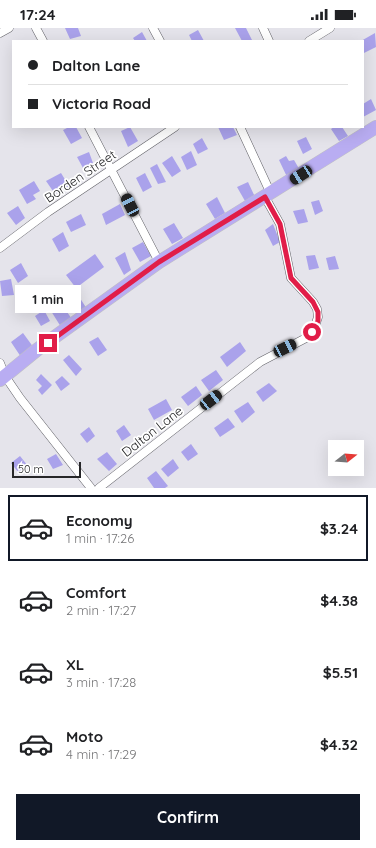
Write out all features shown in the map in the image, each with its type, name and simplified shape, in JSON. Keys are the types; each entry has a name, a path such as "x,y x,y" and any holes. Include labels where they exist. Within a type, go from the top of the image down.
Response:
{"main road":[{"path":"2,378 38,349 159,262 376,127"}],"street":[{"path":"0,33 9,28"},
{"path":"36,28 42,40"},
{"path":"153,28 159,40"},
{"path":"263,28 269,40"},
{"path":"311,40 330,28"},
{"path":"90,128 159,262"},
{"name":"Borden Street","path":"0,248 48,212 174,128"},
{"path":"240,128 268,195"},
{"name":"Dalton Lane","path":"99,488 260,362 306,338 314,329 318,321 318,312 313,302 291,278 280,224 268,195"},
{"path":"0,363 2,378 91,488"}],"building":[{"path":"65,28 78,28 81,36 70,39"},
{"path":"235,28 246,28 252,40 241,40"},
{"path":"198,30 203,40 192,40 189,35"},
{"path":"142,32 146,40 134,40 133,38"},
{"path":"375,33 376,47 364,53 364,40 363,40"},
{"path":"371,99 376,110 364,116 364,103"},
{"path":"67,128 77,128 82,138 71,144 63,130"},
{"path":"131,128 138,141 128,147 121,131"},
{"path":"218,128 234,128 237,135 224,140"},
{"path":"343,128 348,136 339,141 331,129"},
{"path":"306,137 312,149 303,154 297,141"},
{"path":"202,138 208,149 198,154 193,144"},
{"path":"191,151 197,165 187,170 181,157"},
{"path":"89,152 93,163 83,168 77,157"},
{"path":"172,156 181,171 172,177 162,163"},
{"path":"286,156 289,161 294,160 301,172 288,179 279,160"},
{"path":"157,164 166,182 158,184 150,168"},
{"path":"61,173 69,186 55,194 46,181"},
{"path":"145,173 152,187 143,192 136,178"},
{"path":"34,181 40,191 33,195 36,199 27,204 19,190"},
{"path":"248,182 255,197 245,201 237,187"},
{"path":"217,197 225,213 215,219 206,204"},
{"path":"319,200 323,211 315,215 311,202"},
{"path":"120,204 125,215 106,225 102,214"},
{"path":"18,206 25,218 16,225 7,213"},
{"path":"304,209 308,222 298,224 293,211"},
{"path":"81,214 86,225 71,232 66,222"},
{"path":"174,223 183,238 172,244 163,229"},
{"path":"273,224 280,242 273,246 265,230"},
{"path":"63,232 69,246 59,252 52,239"},
{"path":"143,242 151,256 140,262 132,248"},
{"path":"125,252 131,270 124,275 115,258"},
{"path":"95,254 104,267 76,288 66,275"},
{"path":"315,255 319,268 309,270 306,256"},
{"path":"335,256 339,269 329,270 326,258"},
{"path":"21,263 28,276 18,283 10,270"},
{"path":"11,279 14,295 2,296 0,281"},
{"path":"76,292 87,309 79,315 69,296"},
{"path":"62,305 72,319 61,327 51,311"},
{"path":"44,310 50,321 41,326 35,316"},
{"path":"23,333 34,348 21,357 11,342"},
{"path":"98,337 107,350 98,356 89,342"},
{"path":"240,342 246,351 227,367 220,357"},
{"path":"69,355 82,369 76,376 63,360"},
{"path":"216,370 223,380 209,391 201,380"},
{"path":"41,374 52,385 42,395 38,390 42,386 36,380"},
{"path":"62,376 70,384 61,391 55,382"},
{"path":"269,383 277,391 263,402 256,392"},
{"path":"196,386 202,395 188,406 181,397"},
{"path":"166,399 172,410 154,420 148,409"},
{"path":"248,402 255,412 242,423 234,411"},
{"path":"228,418 235,427 220,437 214,428"},
{"path":"124,425 131,435 122,441 116,431"},
{"path":"89,427 95,436 87,443 80,434"},
{"path":"191,444 198,454 188,461 181,452"},
{"path":"107,452 117,464 109,471 97,459"},
{"path":"56,454 63,465 53,469 47,459"},
{"path":"20,456 28,466 18,472 11,463"},
{"path":"173,459 179,468 168,477 161,469"},
{"path":"156,471 168,486 165,488 154,488 147,478"}],"route":[{"path":"48,343 159,262 207,234 265,197 280,224 291,278 293,282 313,302 318,312 318,321 312,332"}]}
